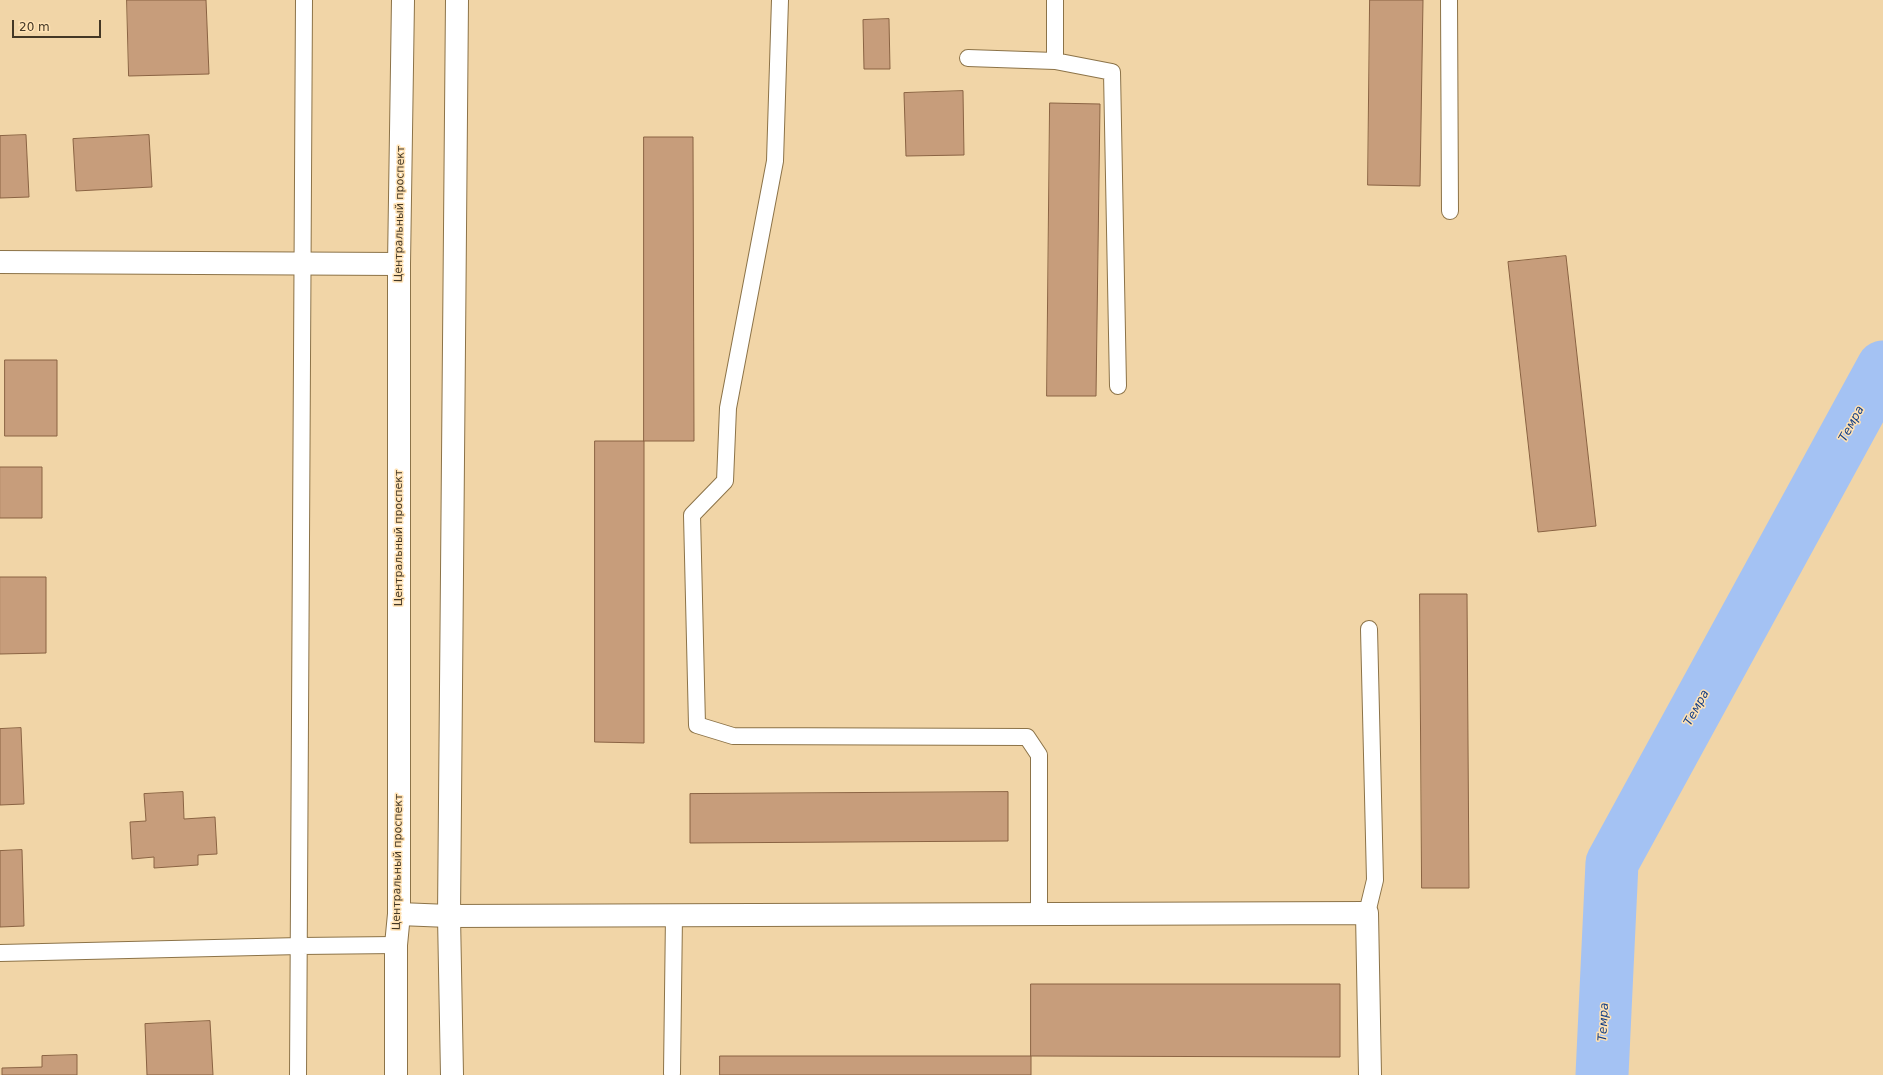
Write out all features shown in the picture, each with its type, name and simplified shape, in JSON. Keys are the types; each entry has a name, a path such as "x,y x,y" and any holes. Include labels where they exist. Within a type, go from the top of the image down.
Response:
{"street":[{"name":"Центральный проспект","path":"396,1075 396,945 399,914 399,264 403,0"},
{"path":"452,1075 449,916 458,0"},
{"path":"0,262 399,264"},
{"path":"399,914 449,916 1367,913 1370,1075"}],"lane":[{"path":"298,1075 300,946 304,0"},
{"path":"780,0 775,161 728,408 725,481 692,514 697,725 733,736 1027,737 1039,755 1038,914"},
{"path":"1055,0 1056,61"},
{"path":"1449,0 1450,211"},
{"path":"968,58 1056,61 1112,72 1118,386"},
{"path":"1367,913 1375,880 1369,629"},
{"path":"672,1073 674,915"},
{"path":"0,953 396,945"}],"building":[{"path":"127,0 206,0 209,74 129,76"},
{"path":"1370,0 1423,0 1420,186 1368,185"},
{"path":"889,19 890,69 864,69 863,20"},
{"path":"963,91 964,155 906,156 904,93"},
{"path":"1050,103 1100,104 1096,396 1047,396"},
{"path":"26,135 29,197 0,198 0,136"},
{"path":"149,135 152,187 76,191 73,139"},
{"path":"644,137 693,137 694,441 644,441"},
{"path":"1566,256 1596,526 1538,532 1508,262"},
{"path":"5,360 57,360 57,436 5,436"},
{"path":"595,441 644,441 644,743 595,742"},
{"path":"0,467 42,467 42,518 0,518"},
{"path":"0,577 46,577 46,653 0,654"},
{"path":"1420,594 1467,594 1469,888 1422,888"},
{"path":"21,728 24,804 0,805 0,729"},
{"path":"183,792 184,819 215,817 217,854 198,855 198,865 154,868 154,857 132,859 130,822 146,821 144,794"},
{"path":"1008,792 1008,841 690,843 690,794"},
{"path":"22,850 24,926 0,927 0,851"},
{"path":"1031,984 1340,984 1340,1057 1031,1056"},
{"path":"210,1021 213,1075 147,1075 145,1024"},
{"path":"77,1055 77,1075 2,1075 2,1068 42,1067 42,1056"},
{"path":"720,1056 1031,1056 1031,1075 720,1075"}],"waterway":[{"name":"Темра","path":"1602,1075 1612,863 1883,367"}]}
